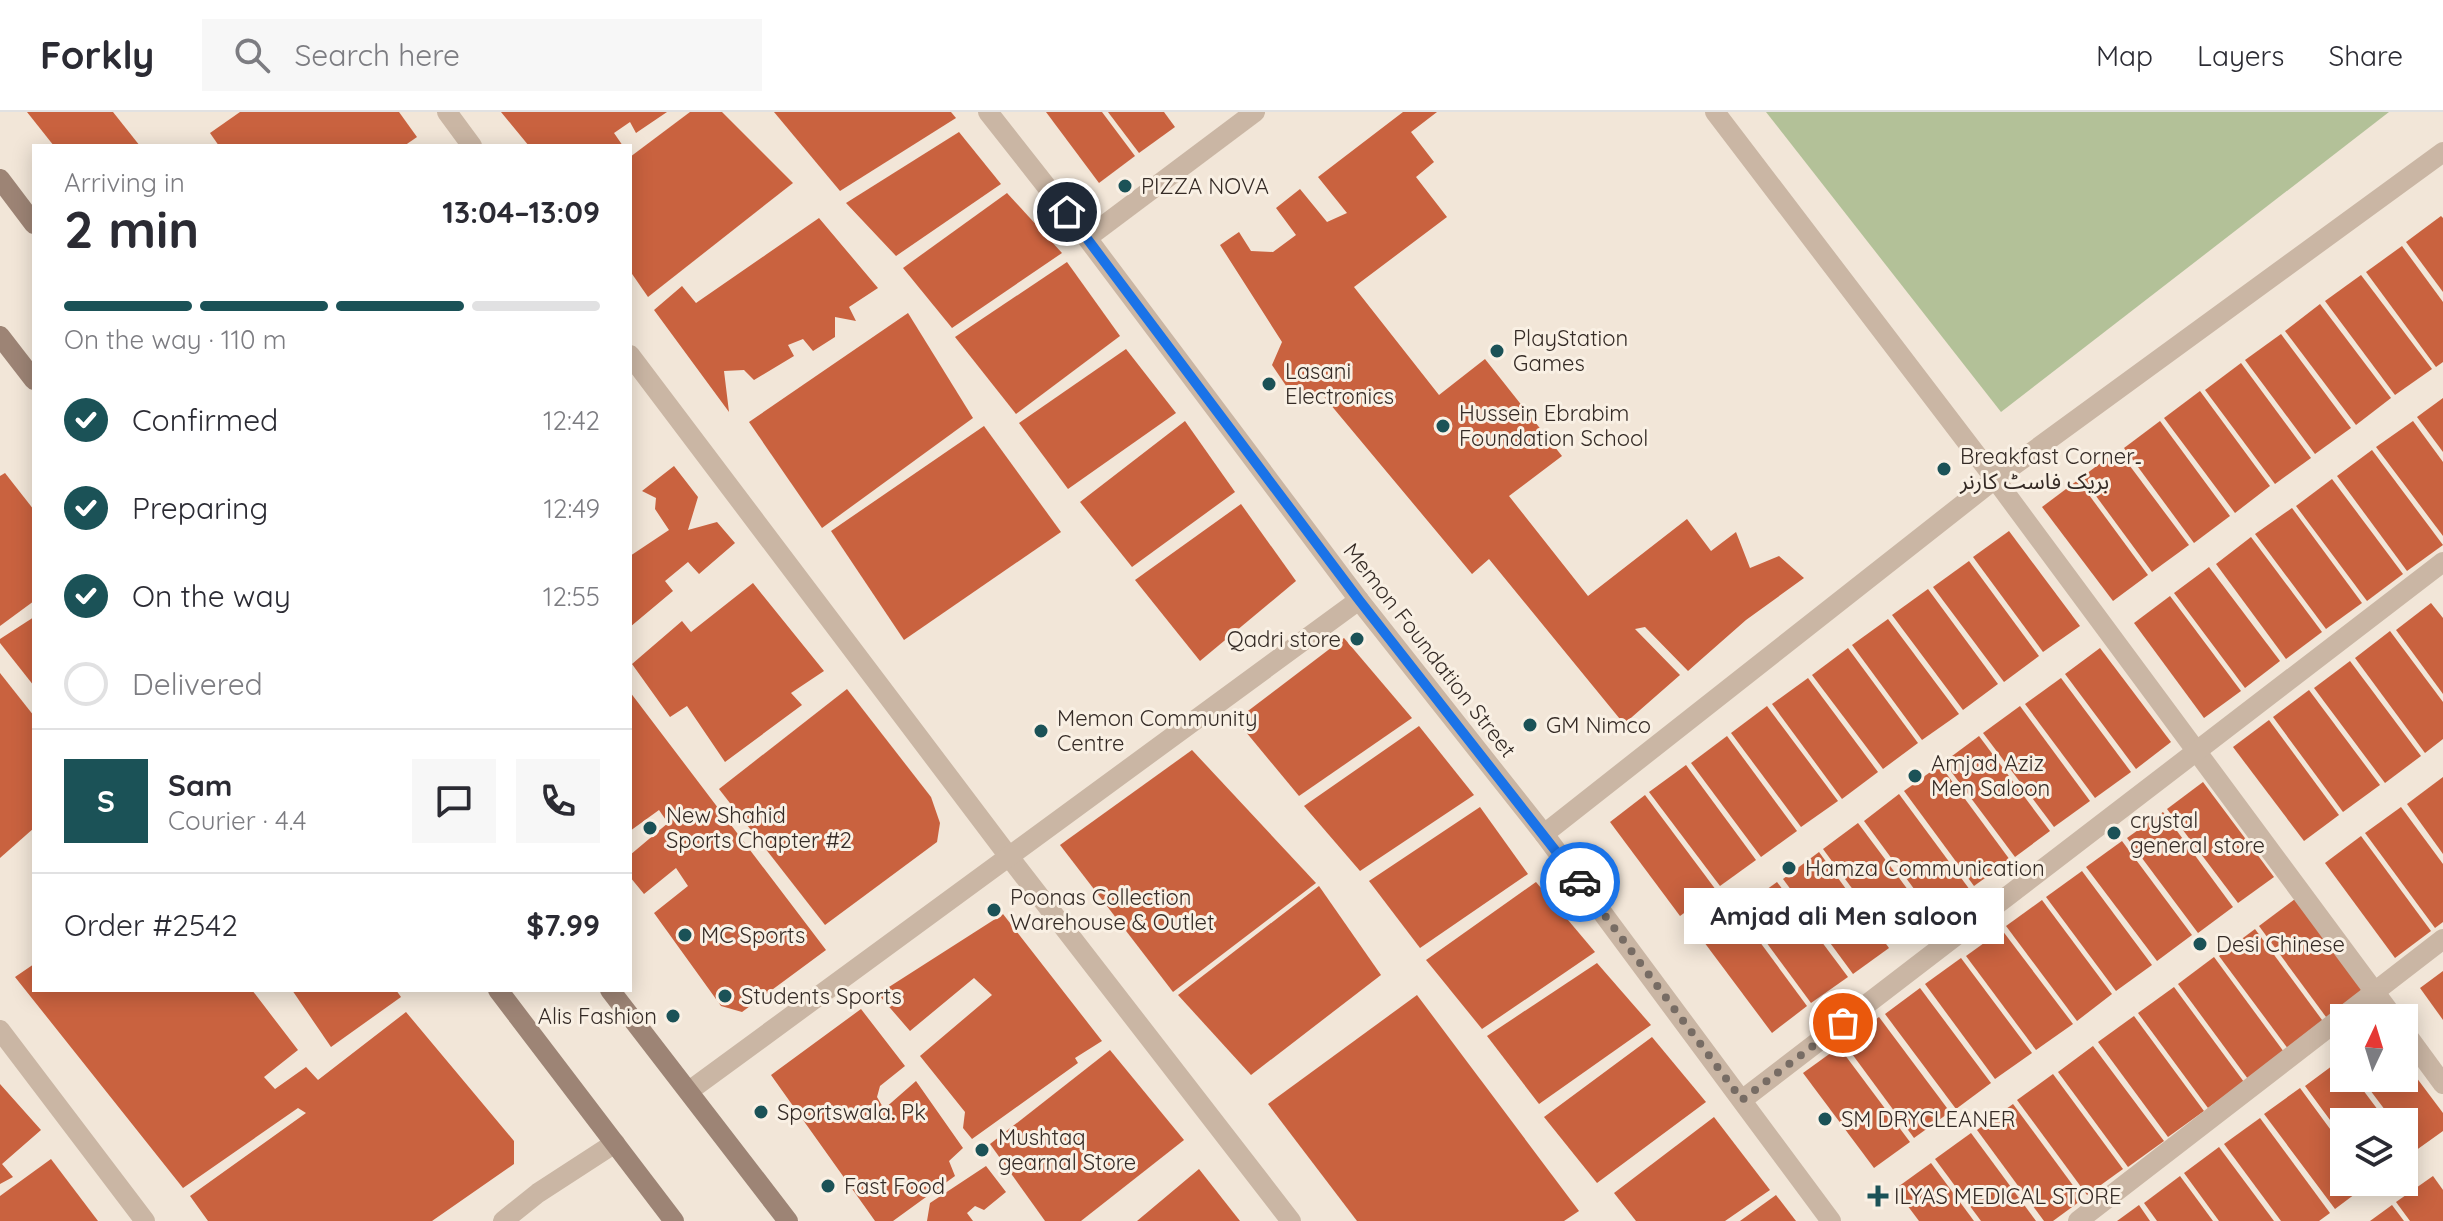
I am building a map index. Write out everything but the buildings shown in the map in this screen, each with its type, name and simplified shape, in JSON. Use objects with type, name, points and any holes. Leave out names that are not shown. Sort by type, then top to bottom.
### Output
[{"type":"main road","points":[[0,179],[32,221]]},
{"type":"main road","points":[[0,336],[32,377]]},
{"type":"main road","points":[[500,992],[674,1221]]},
{"type":"main road","points":[[612,992],[788,1221]]},
{"type":"street","points":[[447,112],[471,144]]},
{"type":"street","name":"Memon Foundation Street","points":[[988,112],[1087,238],[1359,600],[1544,834],[1831,1221]]},
{"type":"street","points":[[1087,238],[1255,112]]},
{"type":"street","points":[[1715,112],[1995,479],[2384,1004]]},
{"type":"street","points":[[1544,834],[1995,479],[2443,152]]},
{"type":"street","points":[[632,358],[1010,858],[1291,1221]]},
{"type":"street","points":[[1742,1100],[2443,562]]},
{"type":"street","points":[[689,1091],[1359,600]]},
{"type":"street","points":[[2078,1221],[2443,939]]},
{"type":"street","points":[[0,1030],[145,1221]]},
{"type":"street","points":[[2418,1050],[2443,1084]]},
{"type":"street","points":[[503,1221],[538,1193],[615,1143]]},
{"type":"green space","points":[[1766,112],[2389,112],[2001,412]]},
{"type":"way so far","points":[[1580,882],[1742,1100],[1843,1023]]},
{"type":"place","name":"PIZZA NOVA","points":[[1125,186]]},
{"type":"place","name":"PlayStation Games","points":[[1497,351]]},
{"type":"place","name":"Lasani Electronics","points":[[1269,384]]},
{"type":"place","name":"Hussein Ebrabim Foundation School","points":[[1443,426]]},
{"type":"place","name":"Breakfast Corner۔ بریک فاسٹ کارنر","points":[[1944,469]]},
{"type":"place","name":"Qadri store","points":[[1357,639]]},
{"type":"place","name":"GM Nimco","points":[[1530,725]]},
{"type":"place","name":"Memon Community Centre","points":[[1041,731]]},
{"type":"place","name":"Amjad Aziz Men Saloon","points":[[1915,776]]},
{"type":"place","name":"New Shahid Sports Chapter #2","points":[[650,828]]},
{"type":"place","name":"crystal general store","points":[[2114,833]]},
{"type":"place","name":"Hamza Communication","points":[[1789,868]]},
{"type":"place","name":"Poonas Collection Warehouse & Outlet","points":[[994,910]]},
{"type":"place","name":"MC Sports","points":[[685,935]]},
{"type":"place","name":"Desi Chinese","points":[[2200,944]]},
{"type":"place","name":"Students Sports","points":[[725,996]]},
{"type":"place","name":"Alis Fashion","points":[[673,1016]]},
{"type":"place","name":"Amjad ali Men saloon","points":[[1843,1023]]},
{"type":"place","name":"Sportswala. Pk","points":[[761,1112]]},
{"type":"place","name":"SM DRYCLEANER","points":[[1825,1119]]},
{"type":"place","name":"Mushtaq gearnal Store","points":[[982,1150]]},
{"type":"place","name":"Fast Food","points":[[828,1186]]},
{"type":"place","name":"ILYAS MEDICAL STORE","points":[[1878,1196]]},
{"type":"route","points":[[1067,212],[1359,600],[1580,882]]}]
